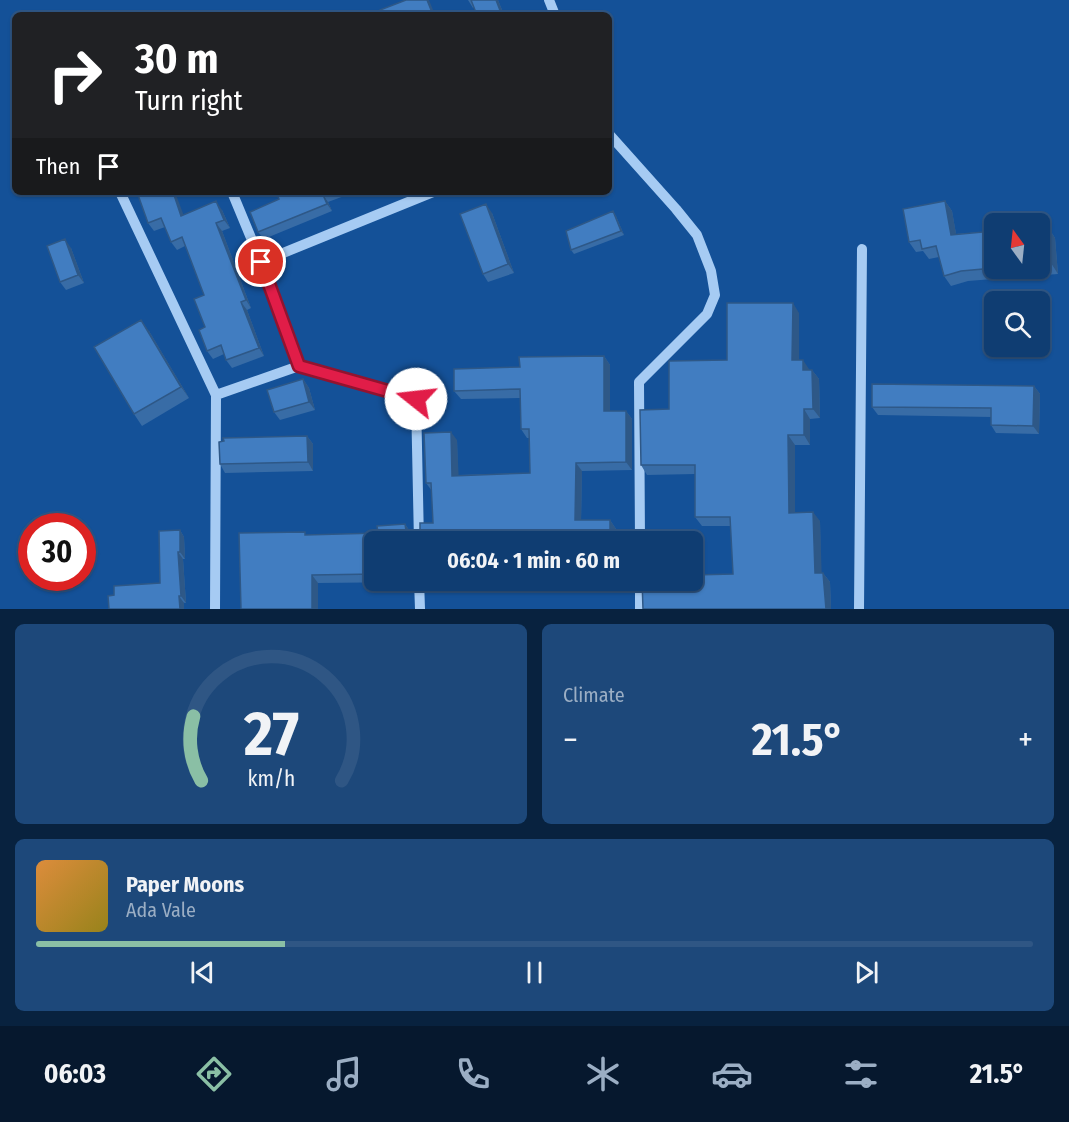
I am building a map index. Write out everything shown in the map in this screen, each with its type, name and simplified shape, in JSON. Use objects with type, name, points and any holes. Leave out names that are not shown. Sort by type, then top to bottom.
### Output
[{"type":"street","points":[[612,137],[697,235],[711,271],[715,295],[707,314],[639,382],[640,531]]},
{"type":"street","points":[[121,195],[216,395],[215,609]]},
{"type":"street","points":[[233,195],[261,262],[299,366]]},
{"type":"street","points":[[261,262],[426,195]]},
{"type":"street","points":[[859,609],[862,249]]},
{"type":"street","points":[[216,395],[299,366],[416,399],[418,531]]},
{"type":"street","points":[[419,591],[420,609]]},
{"type":"street","points":[[640,591],[640,609]]},
{"type":"building","points":[[406,0],[427,0],[432,12],[380,12],[380,10]]},
{"type":"building","points":[[471,0],[496,0],[501,12],[476,12]]},
{"type":"building","points":[[138,195],[174,195],[181,216],[216,201],[224,220],[216,223],[246,300],[241,302],[259,348],[226,360],[221,345],[207,351],[199,330],[205,327],[194,299],[204,295],[182,237],[171,242],[161,218],[148,223]]},
{"type":"building","points":[[277,195],[323,195],[327,204],[258,232],[250,212],[279,199]]},
{"type":"building","points":[[945,201],[951,235],[984,232],[984,269],[961,271],[944,276],[936,246],[922,249],[920,240],[909,242],[903,209]]},
{"type":"building","points":[[486,204],[508,264],[483,274],[460,214]]},
{"type":"building","points":[[613,211],[621,231],[571,250],[566,231]]},
{"type":"building","points":[[65,239],[78,275],[60,282],[47,246]]},
{"type":"building","points":[[727,303],[793,303],[792,360],[803,360],[803,370],[812,370],[813,409],[804,409],[804,435],[788,435],[789,513],[813,512],[815,573],[823,573],[826,609],[643,609],[642,591],[703,591],[703,575],[733,574],[730,517],[695,517],[695,465],[641,465],[640,410],[669,409],[669,361],[727,360]]},
{"type":"building","points":[[141,320],[181,387],[134,414],[94,347]]},
{"type":"building","points":[[604,356],[604,411],[626,411],[626,462],[576,463],[575,520],[610,520],[610,531],[420,531],[420,523],[433,523],[431,483],[426,483],[424,433],[451,432],[452,476],[530,473],[529,429],[521,429],[520,389],[454,391],[454,369],[520,367],[519,357]]},
{"type":"building","points":[[303,379],[309,402],[274,412],[267,390]]},
{"type":"building","points":[[872,384],[1034,386],[1033,426],[991,425],[991,408],[872,407]]},
{"type":"building","points":[[307,436],[308,462],[220,464],[219,442],[224,441],[223,438]]},
{"type":"building","points":[[405,524],[406,531],[378,531],[377,526]]},
{"type":"building","points":[[180,530],[180,552],[178,552],[180,609],[109,609],[108,596],[114,595],[114,586],[160,583],[159,531]]},
{"type":"building","points":[[305,532],[305,535],[364,533],[364,574],[312,575],[312,609],[241,609],[239,533]]},
{"type":"route","points":[[261,262],[299,366],[416,399]]}]
